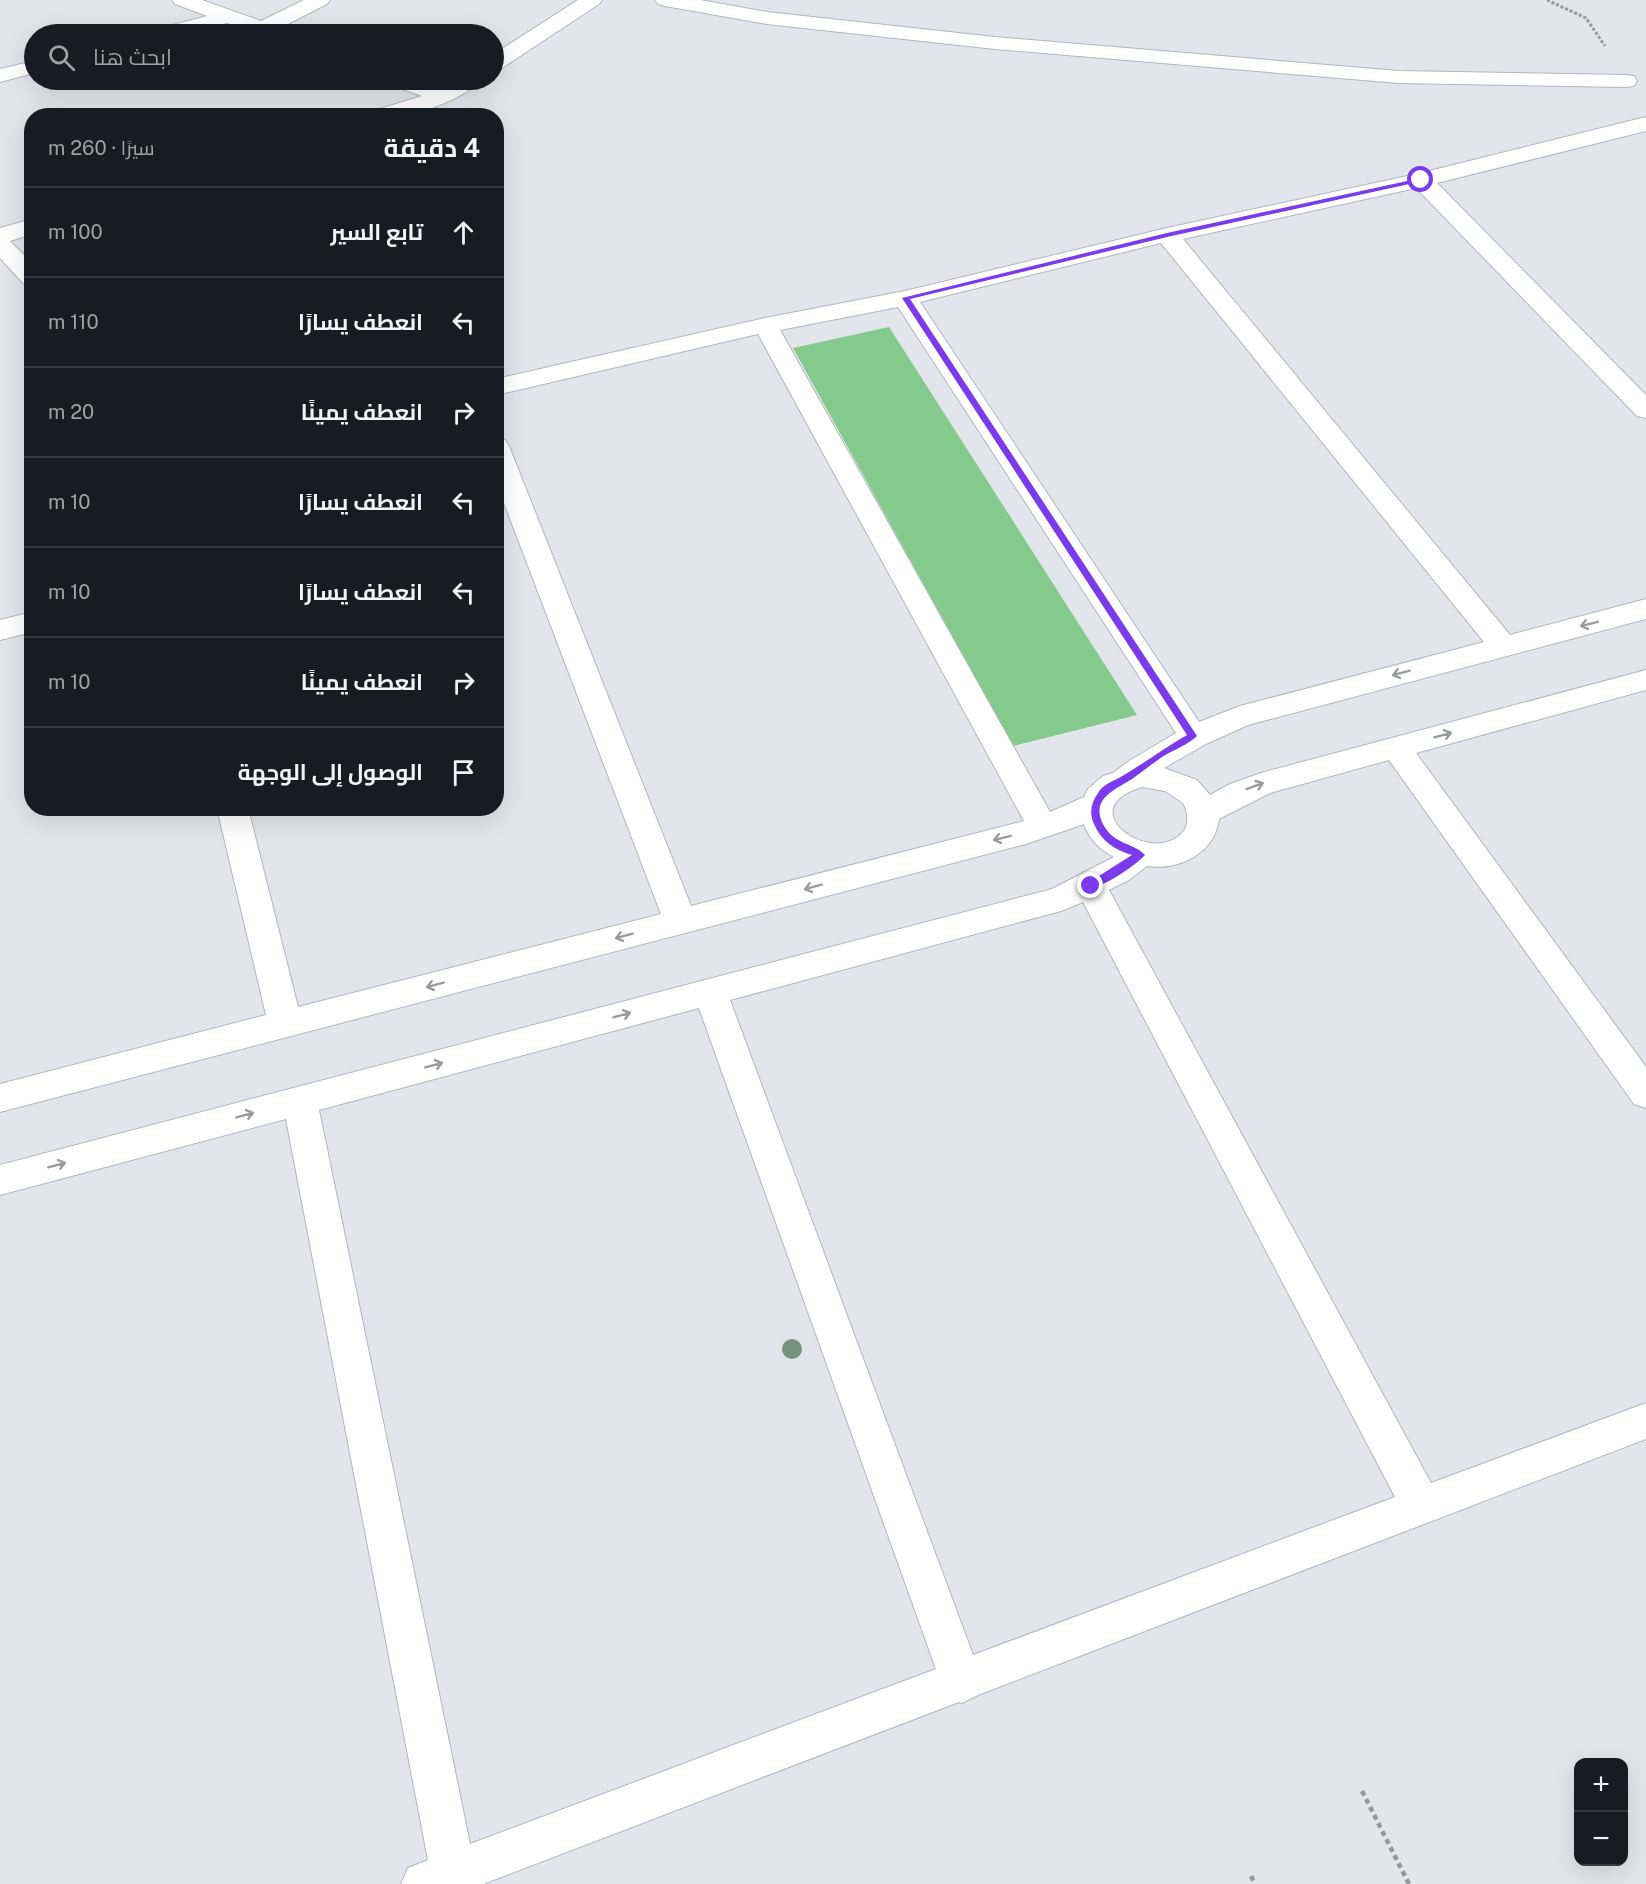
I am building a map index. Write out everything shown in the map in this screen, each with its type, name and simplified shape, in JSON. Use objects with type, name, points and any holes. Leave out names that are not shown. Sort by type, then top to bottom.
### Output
[{"type":"street","points":[[182,0],[247,24]]},
{"type":"street","points":[[282,24],[320,0]]},
{"type":"street","points":[[504,57],[592,0]]},
{"type":"street","points":[[665,0],[767,18],[1007,44],[1399,77],[1626,81]]},
{"type":"street","points":[[200,24],[227,17]]},
{"type":"street","points":[[0,76],[24,70]]},
{"type":"street","points":[[426,90],[443,96]]},
{"type":"street","points":[[406,108],[443,96],[453,90]]},
{"type":"street","points":[[504,385],[765,325],[905,298],[1167,235],[1421,180],[1646,124]]},
{"type":"street","points":[[1421,180],[1646,411]]},
{"type":"street","points":[[0,236],[24,228]]},
{"type":"street","points":[[1167,235],[1503,646]]},
{"type":"street","points":[[0,244],[24,270]]},
{"type":"street","points":[[905,298],[1193,736]]},
{"type":"street","points":[[765,325],[1043,827]]},
{"type":"street","points":[[504,467],[680,921]]},
{"type":"street","points":[[1126,778],[1142,776],[1175,782],[1188,790],[1198,801],[1203,813],[1204,826],[1189,847],[1174,854],[1140,855],[1124,849],[1105,835],[1096,817],[1096,805],[1102,794],[1112,784],[1126,778],[1193,736],[1265,709],[1646,609]]},
{"type":"street","points":[[0,630],[24,624]]},
{"type":"street","points":[[1203,813],[1240,792],[1261,784],[1646,680]]},
{"type":"street","points":[[1396,748],[1646,1094]]},
{"type":"street","points":[[0,1098],[1043,827],[1096,805]]},
{"type":"street","points":[[234,816],[285,1024]]},
{"type":"street","points":[[0,1180],[1061,899],[1118,871],[1140,855]]},
{"type":"street","points":[[1091,886],[1422,1507]]},
{"type":"street","points":[[710,992],[962,1682]]},
{"type":"street","points":[[300,1101],[439,1879],[1646,1421]]},
{"type":"path","points":[[1547,0],[1586,18],[1610,53],[1623,65],[1626,81]]},
{"type":"path","points":[[1362,1791],[1408,1884]]},
{"type":"path","points":[[1251,1876],[1255,1884]]},
{"type":"green space","points":[[889,327],[1137,715],[1013,746],[793,348]]},
{"type":"route","points":[[1091,886],[1140,855],[1110,840],[1101,829],[1096,817],[1096,805],[1102,794],[1112,784],[1126,778],[1193,736],[905,298],[1167,235],[1421,180]]}]
